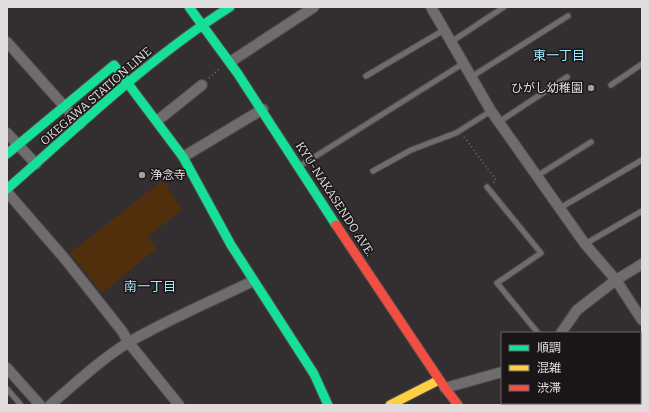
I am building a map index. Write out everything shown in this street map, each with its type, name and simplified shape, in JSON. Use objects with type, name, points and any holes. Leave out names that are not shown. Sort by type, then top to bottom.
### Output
[{"type":"main road","name":"KYU-NAKASENDO AVE.","points":[[189,7],[203,24],[263,109],[299,167],[439,380],[458,405]]},
{"type":"main road","name":"OKEGAWA STATION LINE","points":[[7,190],[128,82],[203,24],[230,7]]},
{"type":"main road","points":[[7,154],[17,144],[114,65],[183,157],[231,245],[314,374],[328,405]]},
{"type":"main road","points":[[390,405],[439,380]]},
{"type":"street","points":[[229,61],[314,7]]},
{"type":"street","points":[[431,7],[491,111],[585,244],[616,280],[642,320]]},
{"type":"street","points":[[9,47],[80,124]]},
{"type":"street","points":[[157,121],[202,84]]},
{"type":"street","points":[[183,157],[263,109]]},
{"type":"street","points":[[7,133],[36,164]]},
{"type":"street","points":[[7,190],[65,259],[122,331],[129,343],[179,405]]},
{"type":"street","points":[[562,332],[577,310],[616,280],[642,264]]},
{"type":"street","points":[[50,405],[97,364],[129,343],[154,329],[253,281]]},
{"type":"street","points":[[7,368],[40,405]]},
{"type":"street","points":[[445,388],[501,372]]},
{"type":"lane","points":[[451,42],[504,7]]},
{"type":"lane","points":[[471,77],[568,16]]},
{"type":"lane","points":[[366,76],[444,30]]},
{"type":"lane","points":[[299,167],[464,63]]},
{"type":"lane","points":[[611,85],[642,64]]},
{"type":"lane","points":[[499,122],[567,78]]},
{"type":"lane","points":[[373,171],[412,150],[459,131],[491,111]]},
{"type":"lane","points":[[537,176],[591,142]]},
{"type":"lane","points":[[560,208],[642,160]]},
{"type":"lane","points":[[488,187],[541,253],[497,283],[537,332]]},
{"type":"lane","points":[[585,244],[642,211]]},
{"type":"lane","points":[[7,389],[21,405]]},
{"type":"path","points":[[202,84],[229,61]]},
{"type":"path","points":[[459,131],[496,180],[488,187]]},
{"type":"shaded area","points":[[163,180],[182,210],[148,236],[156,249],[102,293],[70,253]]},
{"type":"traffic: fast","points":[[189,7],[238,74],[336,225]]},
{"type":"traffic: fast","points":[[7,189],[143,70],[171,48],[230,7]]},
{"type":"traffic: fast","points":[[7,154],[114,65],[183,157],[231,245],[314,374],[328,405]]},
{"type":"traffic: slow","points":[[390,405],[439,380]]},
{"type":"traffic: jam","points":[[336,225],[445,388],[458,405]]},
{"type":"place","name":"ひがし幼稚園","points":[[591,88]]},
{"type":"place","name":"浄念寺","points":[[142,175]]},
{"type":"district","name":"東一丁目","points":[[559,55]]},
{"type":"district","name":"南一丁目","points":[[150,286]]}]
